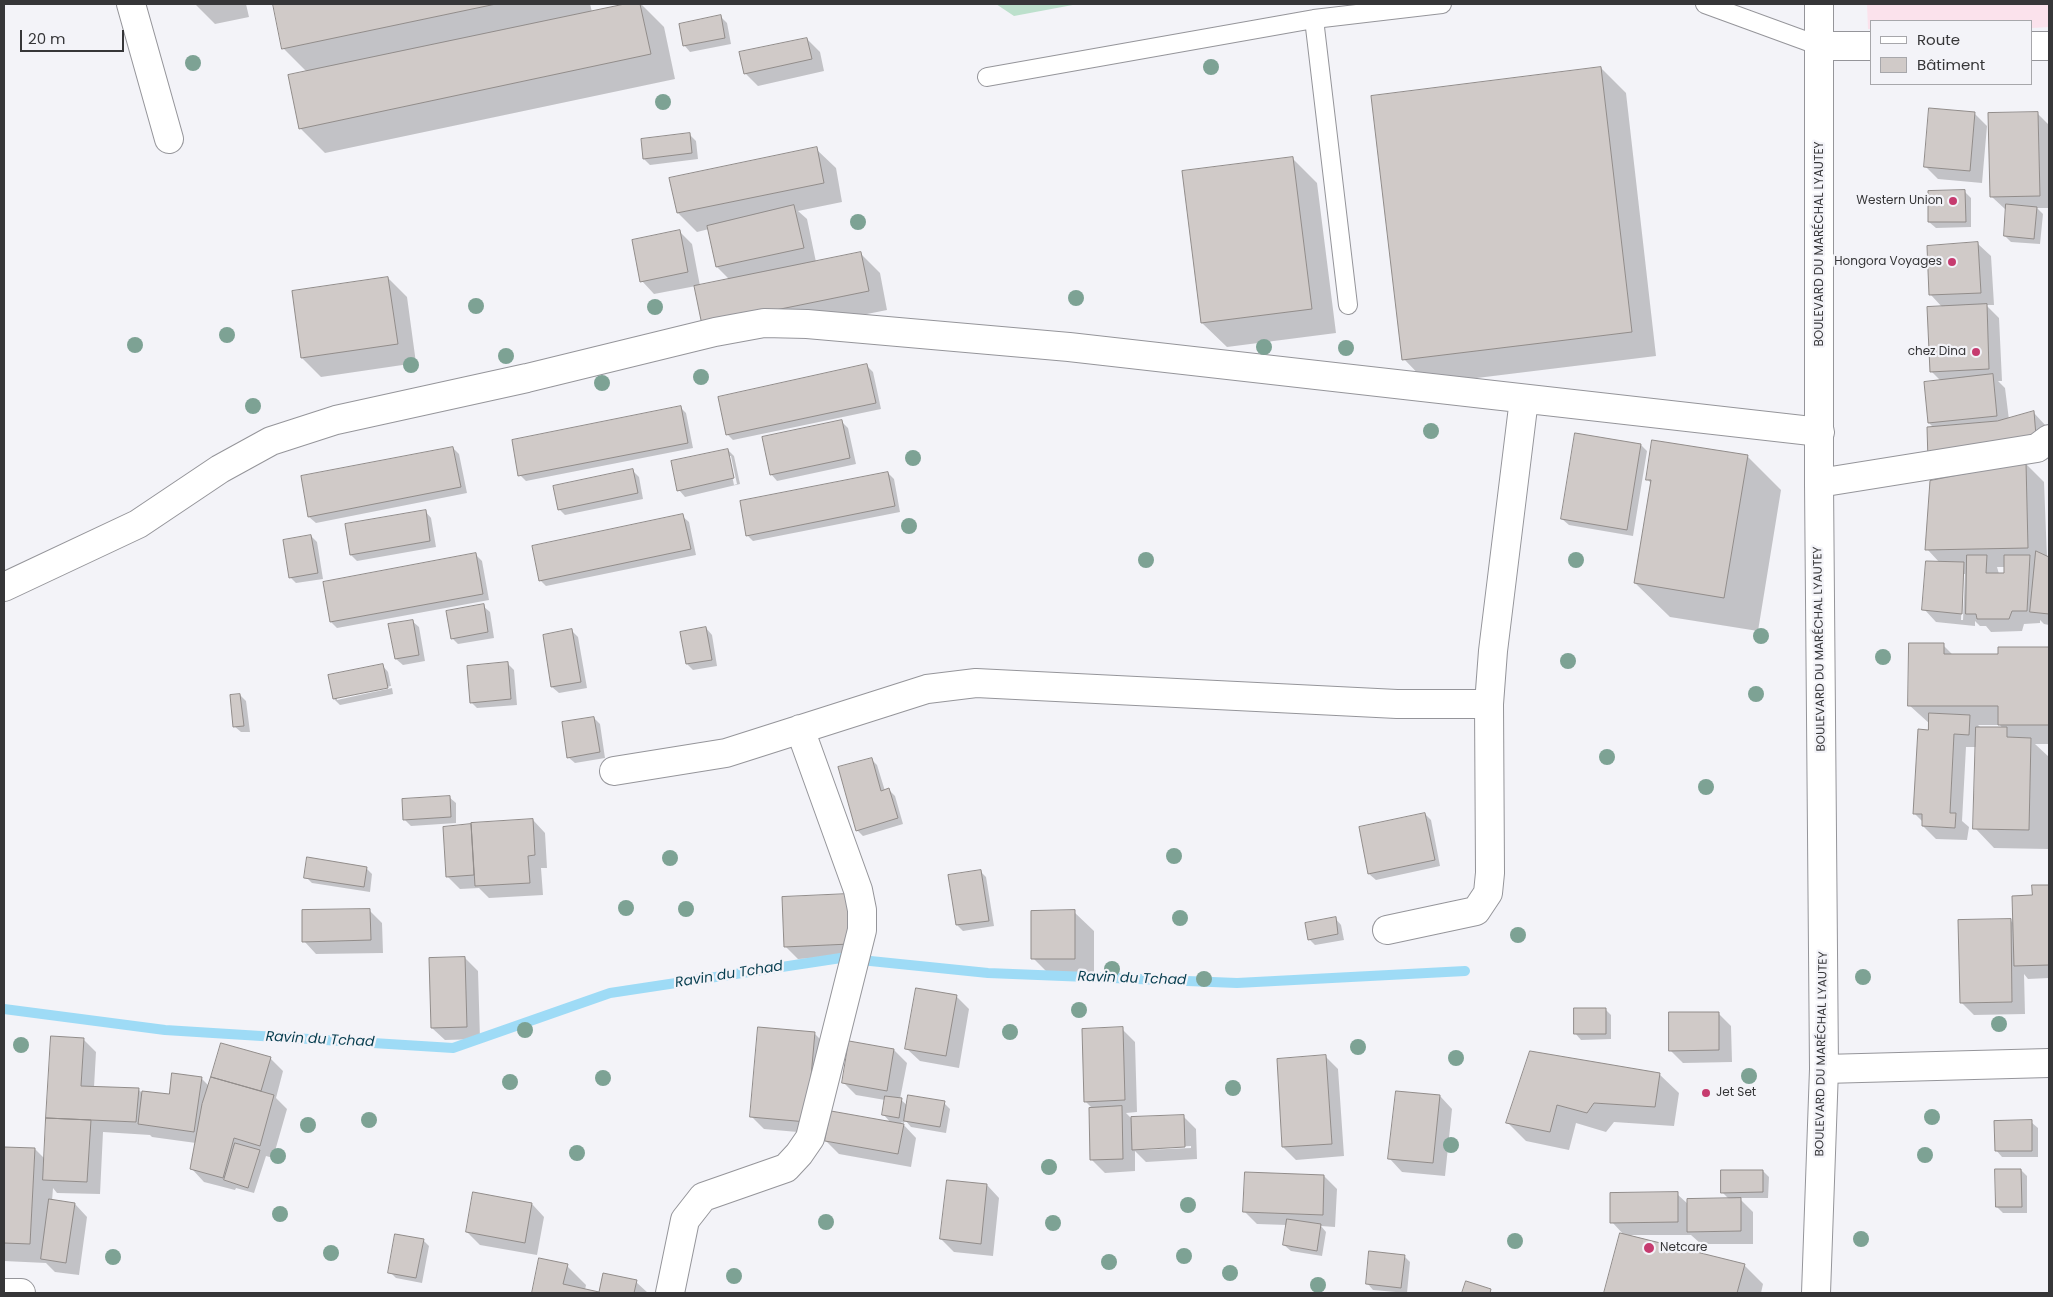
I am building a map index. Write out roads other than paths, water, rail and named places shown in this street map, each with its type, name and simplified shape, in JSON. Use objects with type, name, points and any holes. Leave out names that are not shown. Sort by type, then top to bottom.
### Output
[{"type":"street","points":[[132,4],[169,139]]},
{"type":"street","name":"BOULEVARD DU MARÉCHAL LYAUTEY","points":[[1816,1293],[1824,1069],[1819,482],[1819,4]]},
{"type":"street","points":[[1820,46],[1870,46]]},
{"type":"street","points":[[2033,46],[2049,46]]},
{"type":"street","points":[[4,587],[138,524],[220,469],[271,441],[336,420],[526,378],[715,332],[764,323],[817,325],[1068,347],[1820,432]]},
{"type":"street","points":[[1387,930],[1476,911],[1488,894],[1490,873],[1489,704],[1493,651],[1524,399]]},
{"type":"street","points":[[1819,482],[2037,448],[2049,439]]},
{"type":"street","points":[[614,771],[726,753],[927,689],[976,683],[1396,704],[1489,704]]},
{"type":"street","points":[[670,1293],[685,1220],[703,1197],[786,1168],[810,1138],[862,930],[862,910],[858,890],[800,729]]},
{"type":"street","points":[[1824,1069],[2049,1062]]},
{"type":"street","points":[[4,1293],[21,1293]]},
{"type":"lane","points":[[988,77],[1314,19],[1442,4]]},
{"type":"lane","points":[[1705,4],[1820,46]]},
{"type":"lane","points":[[1314,19],[1348,305]]},
{"type":"waterway","name":"Ravin du Tchad","points":[[4,1009],[165,1030],[453,1048],[610,993],[841,958],[988,973],[1237,983],[1465,971]]},
{"type":"place","name":"Western Union","points":[[1953,201]]},
{"type":"place","name":"Hongora Voyages","points":[[1952,262]]},
{"type":"place","name":"chez Dina","points":[[1976,352]]},
{"type":"place","name":"Jet Set","points":[[1706,1093]]},
{"type":"place","name":"Netcare","points":[[1649,1248]]}]
